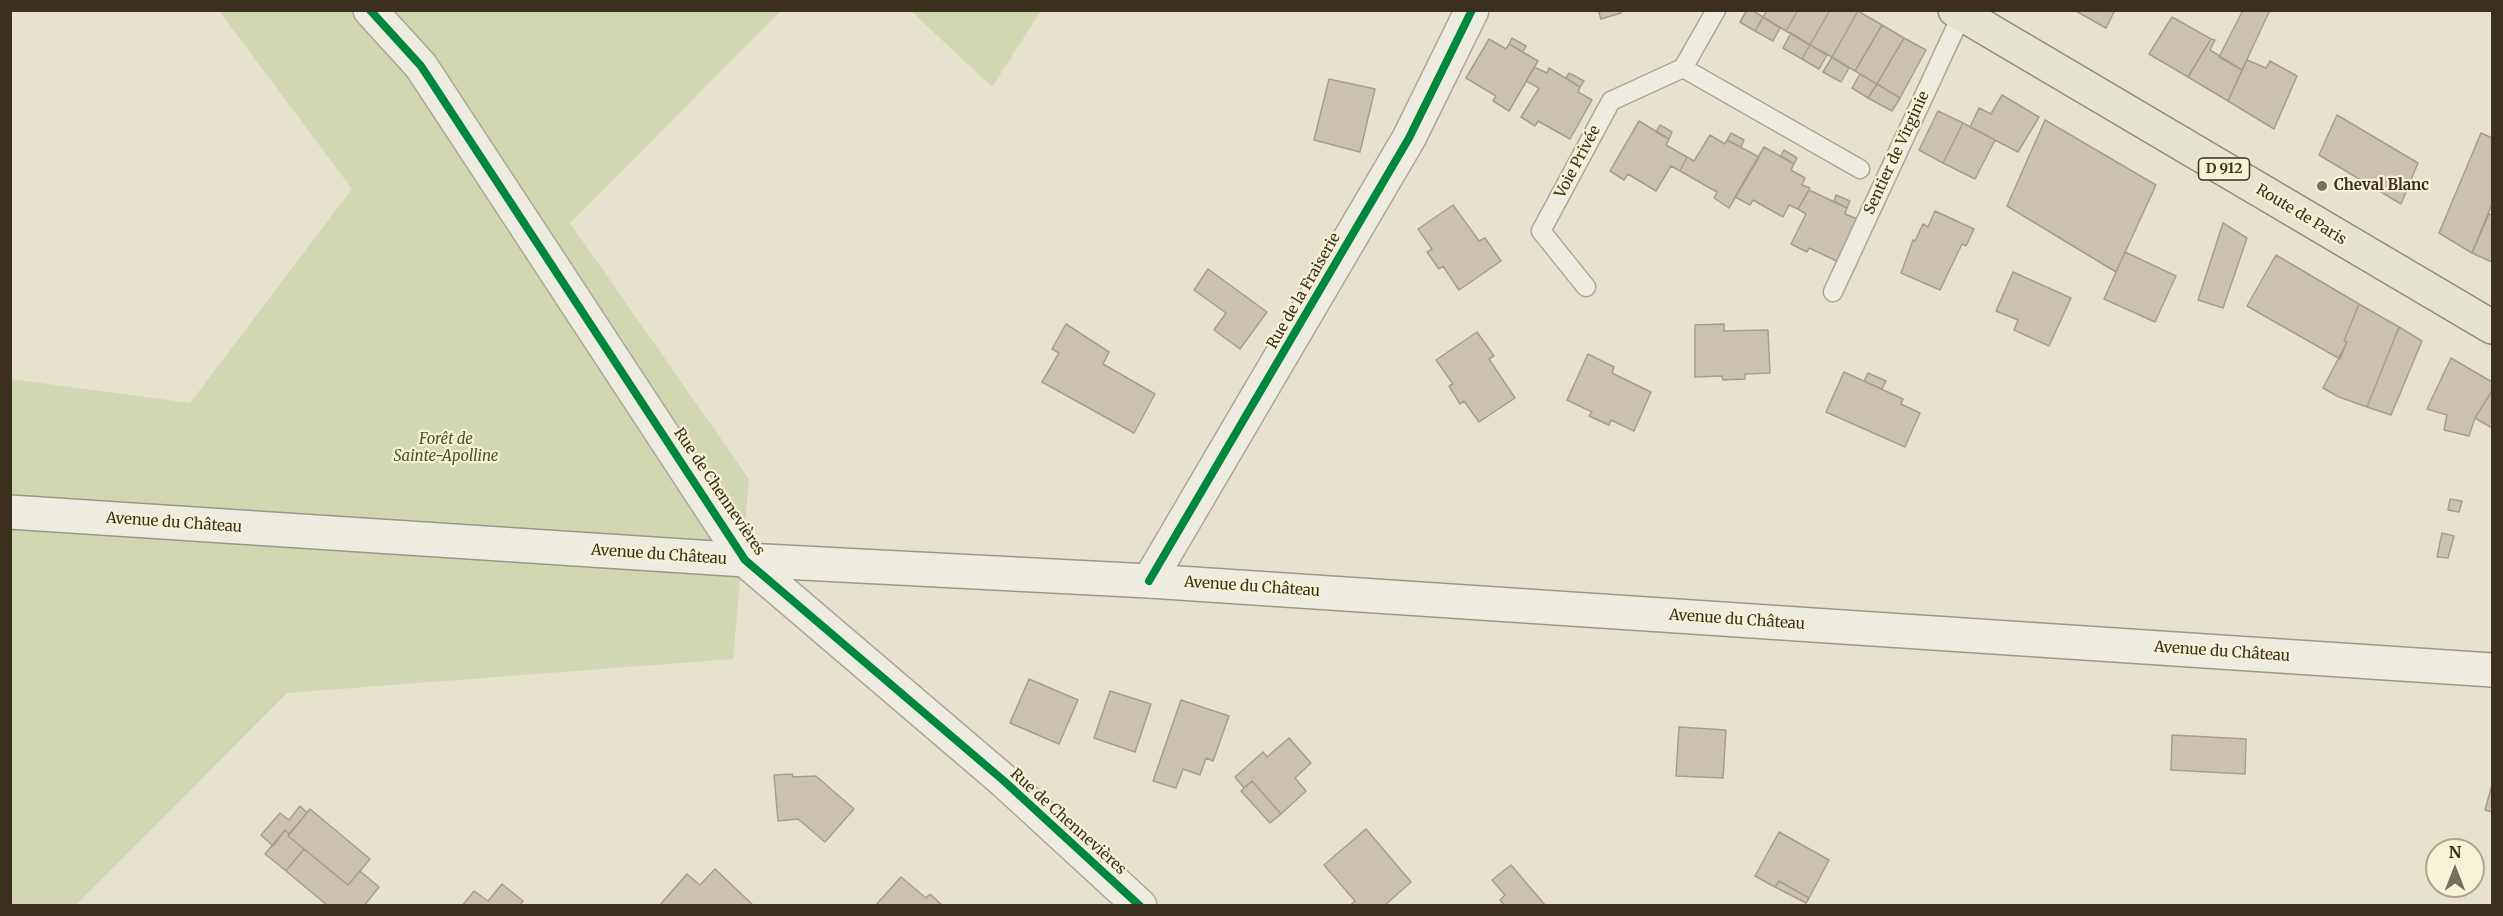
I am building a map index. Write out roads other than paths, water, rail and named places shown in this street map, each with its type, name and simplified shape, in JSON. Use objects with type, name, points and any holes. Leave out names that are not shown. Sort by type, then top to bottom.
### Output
[{"type":"main road","name":"Rue de Chennevières","points":[[370,10],[421,66],[745,560],[1004,781],[1140,906]]},
{"type":"main road","name":"Rue de la Fraiserie","points":[[1149,580],[1409,138],[1472,10]]},
{"type":"main road","name":"Route de Paris","points":[[1959,12],[2493,327]]},
{"type":"main road","name":"Avenue du Château","points":[[10,512],[745,560],[1149,580],[2493,670]]},
{"type":"lane","points":[[1716,10],[1683,68],[1860,170]]},
{"type":"lane","name":"Sentier de Virginie","points":[[1833,292],[1959,12]]},
{"type":"lane","name":"Voie Privée","points":[[1586,287],[1541,231],[1611,101],[1683,68]]},
{"type":"place","name":"Cheval Blanc","points":[[2322,186]]},
{"type":"park label","name":"Forêt de Sainte-Apolline","points":[[446,448]]}]
